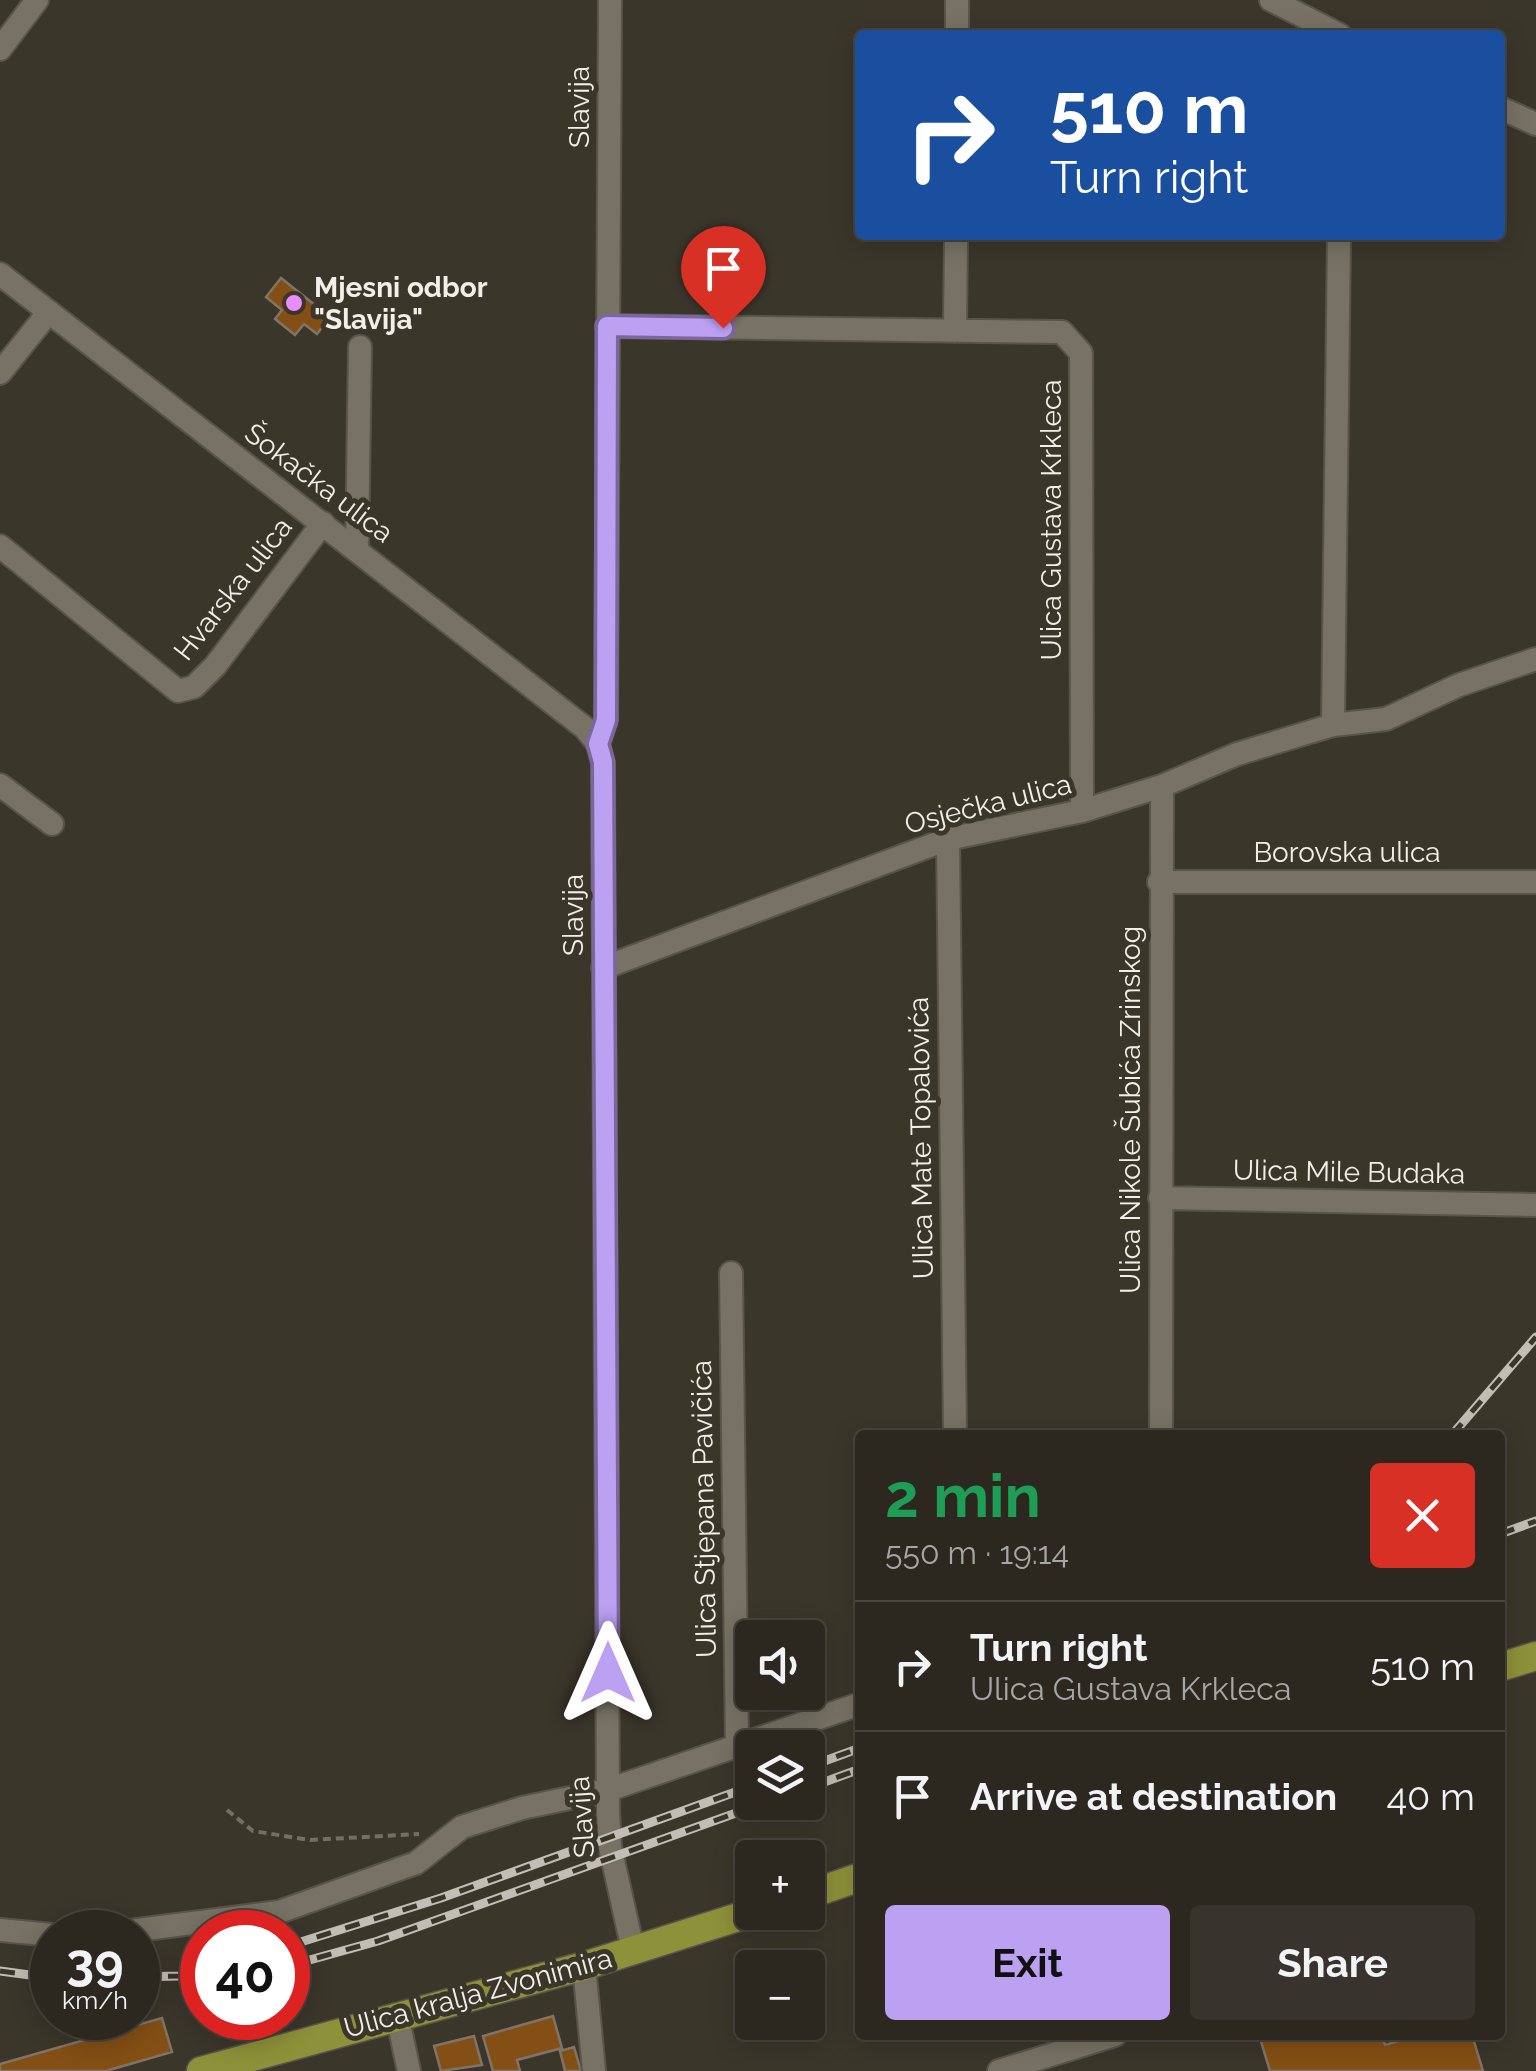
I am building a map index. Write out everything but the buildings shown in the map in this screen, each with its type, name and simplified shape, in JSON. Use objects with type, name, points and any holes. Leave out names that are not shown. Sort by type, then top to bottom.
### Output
[{"type":"main road","points":[[1505,1666],[1536,1656]]},
{"type":"main road","points":[[825,1889],[855,1880]]},
{"type":"main road","name":"Ulica kralja Zvonimira","points":[[201,2071],[258,2063],[397,2015],[584,1966],[735,1918]]},
{"type":"street","points":[[0,49],[37,0]]},
{"type":"street","name":"Slavija","points":[[610,0],[606,720],[598,744],[603,762],[608,1790],[610,1847],[632,1950]]},
{"type":"street","points":[[957,0],[957,30]]},
{"type":"street","points":[[1270,0],[1330,30]]},
{"type":"street","points":[[1505,110],[1536,124]]},
{"type":"street","points":[[955,331],[956,240]]},
{"type":"street","points":[[1334,725],[1338,240]]},
{"type":"street","name":"Šokačka ulica","points":[[0,274],[585,728],[598,744]]},
{"type":"street","points":[[0,373],[48,313]]},
{"type":"street","name":"Ulica Gustava Krkleca","points":[[607,326],[1062,332],[1081,353],[1082,811]]},
{"type":"street","points":[[357,549],[360,347]]},
{"type":"street","name":"Hvarska ulica","points":[[0,546],[178,691],[194,687],[215,666],[323,523]]},
{"type":"street","name":"Osječka ulica","points":[[603,968],[948,839],[1082,811],[1162,786],[1236,754],[1334,725],[1386,718],[1458,684],[1536,659]]},
{"type":"street","points":[[0,784],[52,824]]},
{"type":"street","name":"Ulica Nikole Šubića Zrinskog","points":[[1161,1430],[1162,786]]},
{"type":"street","name":"Ulica Mate Topalovića","points":[[948,839],[956,1430]]},
{"type":"street","name":"Borovska ulica","points":[[1159,882],[1536,882]]},
{"type":"street","name":"Ulica Mile Budaka","points":[[1160,1198],[1536,1206]]},
{"type":"street","name":"Ulica Stjepana Pavičića","points":[[731,1273],[737,1730]]},
{"type":"street","points":[[780,1730],[855,1706]]},
{"type":"street","points":[[160,1927],[279,1912],[416,1863],[448,1835],[522,1808],[608,1790],[735,1745]]},
{"type":"street","points":[[0,1930],[30,1933]]},
{"type":"street","points":[[584,1966],[594,2071]]},
{"type":"street","points":[[397,2015],[408,2070]]},
{"type":"street","points":[[998,2071],[1099,2040]]},
{"type":"path","points":[[227,1810],[253,1831],[310,1840],[448,1835]]},
{"type":"railway","points":[[1456,1430],[1536,1337]]},
{"type":"railway","points":[[1505,1532],[1536,1521]]},
{"type":"railway","points":[[825,1761],[855,1750]]},
{"type":"railway","points":[[825,1782],[855,1771]]},
{"type":"railway","points":[[310,1939],[441,1898],[735,1792]]},
{"type":"railway","points":[[310,1960],[378,1941],[735,1813]]},
{"type":"railway","points":[[0,1971],[30,1975]]},
{"type":"railway","points":[[160,1976],[180,1976]]},
{"type":"place","name":"Mjesni odbor \"Slavija\"","points":[[294,303]]},
{"type":"route","points":[[608,1673],[603,762],[598,744],[606,720],[607,326],[723,328]]}]
